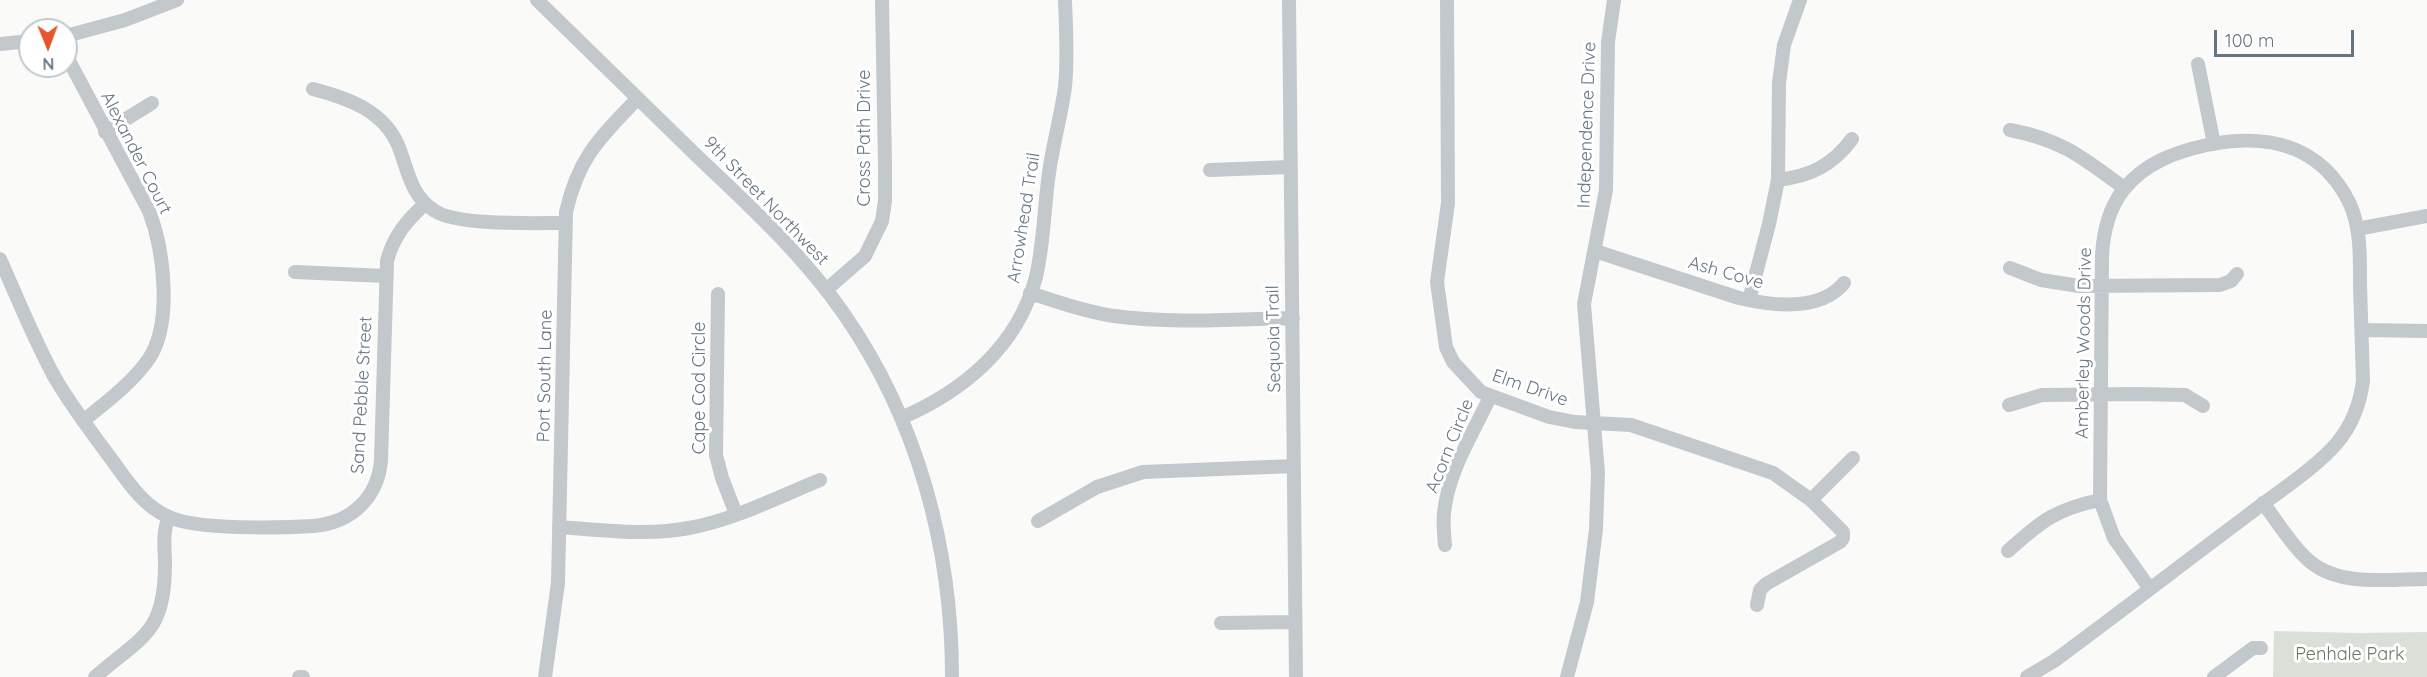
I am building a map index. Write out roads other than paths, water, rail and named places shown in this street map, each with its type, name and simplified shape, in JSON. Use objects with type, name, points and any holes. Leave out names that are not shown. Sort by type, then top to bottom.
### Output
[{"type":"street","points":[[78,33],[125,20],[177,0]]},
{"type":"street","name":"9th Street Northwest","points":[[537,0],[786,242],[826,290],[863,343],[901,418],[919,464],[939,539],[950,610],[952,677]]},
{"type":"street","name":"Cross Path Drive","points":[[826,290],[865,256],[879,230],[884,212],[882,0]]},
{"type":"street","name":"Arrowhead Trail","points":[[901,418],[946,395],[975,374],[1004,343],[1018,320],[1030,293],[1041,249],[1049,169],[1065,88],[1065,0]]},
{"type":"street","name":"Sequoia Trail","points":[[1289,0],[1296,677]]},
{"type":"street","name":"Elm Drive","points":[[1446,0],[1448,203],[1437,269],[1439,310],[1446,347],[1453,362],[1471,384],[1490,397],[1549,417],[1630,425],[1766,471],[1784,479],[1811,500],[1843,532],[1843,538],[1840,542],[1766,584],[1760,590],[1757,604]]},
{"type":"street","name":"Independence Drive","points":[[1567,677],[1580,631],[1593,567],[1598,496],[1595,423],[1584,304],[1606,190],[1608,42],[1614,0]]},
{"type":"street","points":[[1749,300],[1778,180],[1780,68],[1787,33],[1800,0]]},
{"type":"street","points":[[0,44],[18,42]]},
{"type":"street","points":[[2198,64],[2214,144]]},
{"type":"street","name":"Alexander Court","points":[[78,78],[142,197],[154,224],[160,254],[162,314],[158,339],[148,360],[131,379],[83,421]]},
{"type":"street","points":[[313,89],[346,99],[381,120],[394,137],[408,177],[425,204],[436,212],[453,218],[566,223]]},
{"type":"street","name":"Port South Lane","points":[[545,677],[553,629],[559,527],[566,212],[573,185],[589,152],[638,98]]},
{"type":"street","points":[[105,132],[152,103]]},
{"type":"street","points":[[2010,130],[2042,137],[2060,144],[2124,188]]},
{"type":"street","points":[[1778,180],[1802,176],[1827,166],[1842,153],[1851,139]]},
{"type":"street","name":"Amberley Woods Drive","points":[[2027,677],[2054,661],[2150,589],[2263,503],[2324,456],[2345,432],[2361,394],[2362,330],[2357,229],[2350,205],[2335,181],[2323,168],[2303,154],[2275,142],[2255,140],[2214,144],[2170,155],[2157,161],[2124,188],[2113,206],[2105,228],[2102,246],[2100,500],[2114,538],[2150,589]]},
{"type":"street","points":[[1210,170],[1290,167]]},
{"type":"street","name":"Sand Pebble Street","points":[[169,518],[200,524],[306,526],[333,522],[362,505],[373,490],[380,470],[386,276],[389,252],[404,225],[425,204]]},
{"type":"street","points":[[2357,229],[2427,216]]},
{"type":"street","name":"Ash Cove","points":[[1595,251],[1749,300],[1776,304],[1812,302],[1835,293],[1844,283]]},
{"type":"street","points":[[0,259],[49,367],[83,421],[134,489],[150,506],[169,518],[165,529],[165,593],[157,618],[140,642],[95,677]]},
{"type":"street","points":[[2010,268],[2053,283],[2102,286],[2220,285],[2231,281],[2237,274]]},
{"type":"street","points":[[295,272],[386,276]]},
{"type":"street","points":[[1030,293],[1090,311],[1137,318],[1181,320],[1293,318]]},
{"type":"street","name":"Cape Cod Circle","points":[[718,294],[716,455],[736,514]]},
{"type":"street","points":[[2362,330],[2427,331]]},
{"type":"street","points":[[2009,405],[2042,395],[2100,394],[2185,395],[2203,406]]},
{"type":"street","name":"Acorn Circle","points":[[1445,545],[1443,519],[1447,497],[1459,463],[1490,397]]},
{"type":"street","points":[[1811,500],[1852,458]]},
{"type":"street","points":[[1038,521],[1089,491],[1143,472],[1294,466]]},
{"type":"street","points":[[559,527],[640,532],[675,530],[702,525],[736,514],[820,480]]},
{"type":"street","points":[[2008,551],[2051,515],[2070,507],[2100,500]]},
{"type":"street","points":[[2263,503],[2300,552],[2324,571],[2346,578],[2427,579]]},
{"type":"street","points":[[1221,623],[1295,622]]},
{"type":"street","points":[[2214,677],[2253,648],[2261,648]]},
{"type":"park label","name":"Penhale Park","points":[[2350,655]]}]
